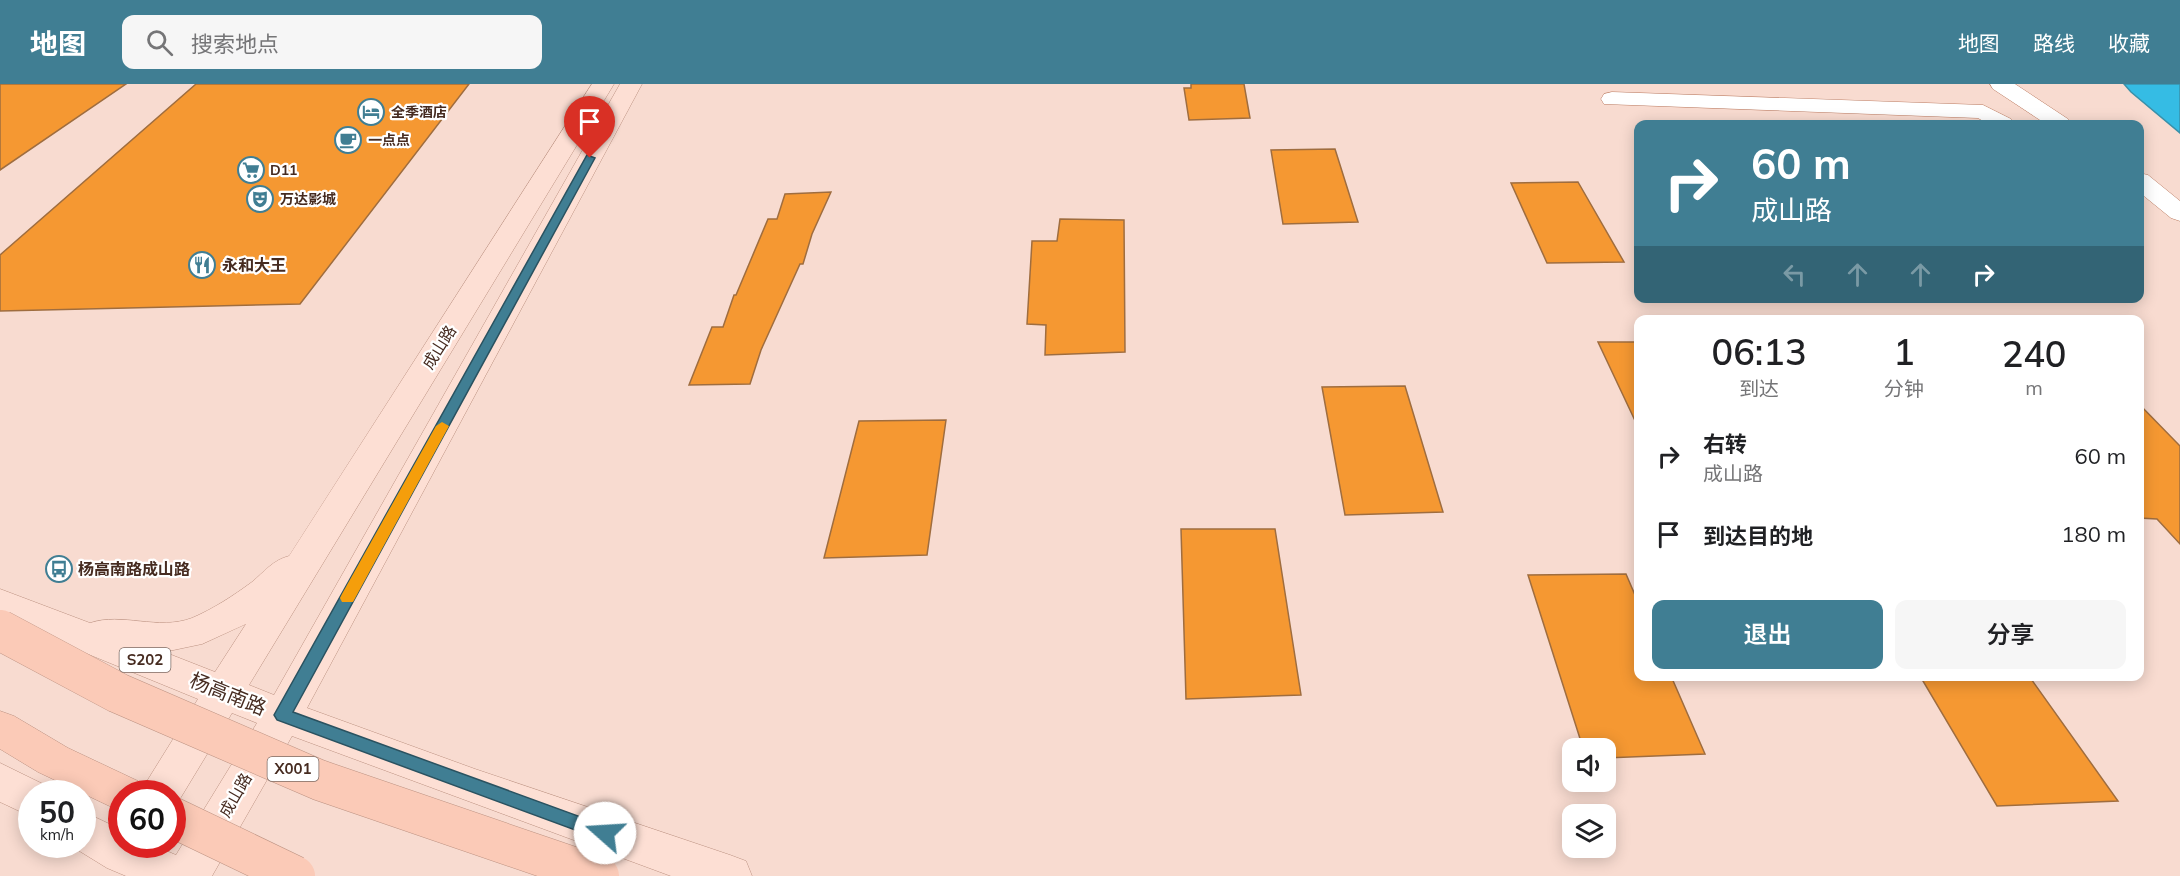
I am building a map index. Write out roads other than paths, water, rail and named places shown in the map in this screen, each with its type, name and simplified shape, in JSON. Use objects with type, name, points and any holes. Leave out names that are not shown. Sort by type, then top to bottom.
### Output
[{"type":"highway","name":"X001","points":[[0,630],[118,693],[319,780],[599,876]]},
{"type":"highway","points":[[0,728],[53,760],[108,787]]},
{"type":"highway","points":[[186,824],[295,876]]},
{"type":"main road","name":"成山路","points":[[169,780],[603,84]]},
{"type":"main road","name":"成山路","points":[[188,876],[283,715],[631,84]]},
{"type":"main road","points":[[68,628],[137,637],[174,637],[219,623],[278,581],[319,538]]},
{"type":"main road","name":"杨高南路","points":[[0,603],[68,628],[223,692],[542,812],[730,876]]},
{"type":"main road","points":[[0,781],[18,791]]},
{"type":"main road","points":[[121,858],[176,876]]},
{"type":"street","points":[[2001,84],[2054,120]]},
{"type":"street","points":[[1612,99],[1983,112],[1996,120]]},
{"type":"street","points":[[2144,186],[2180,213]]},
{"type":"water","points":[[2124,84],[2180,84],[2180,133],[2131,92]]},
{"type":"place","name":"全季酒店","points":[[371,112]]},
{"type":"place","name":"一点点","points":[[348,140]]},
{"type":"place","name":"D11","points":[[251,170]]},
{"type":"place","name":"万达影城","points":[[260,199]]},
{"type":"place","name":"永和大王","points":[[202,265]]},
{"type":"place","name":"杨高南路成山路","points":[[59,569]]}]
